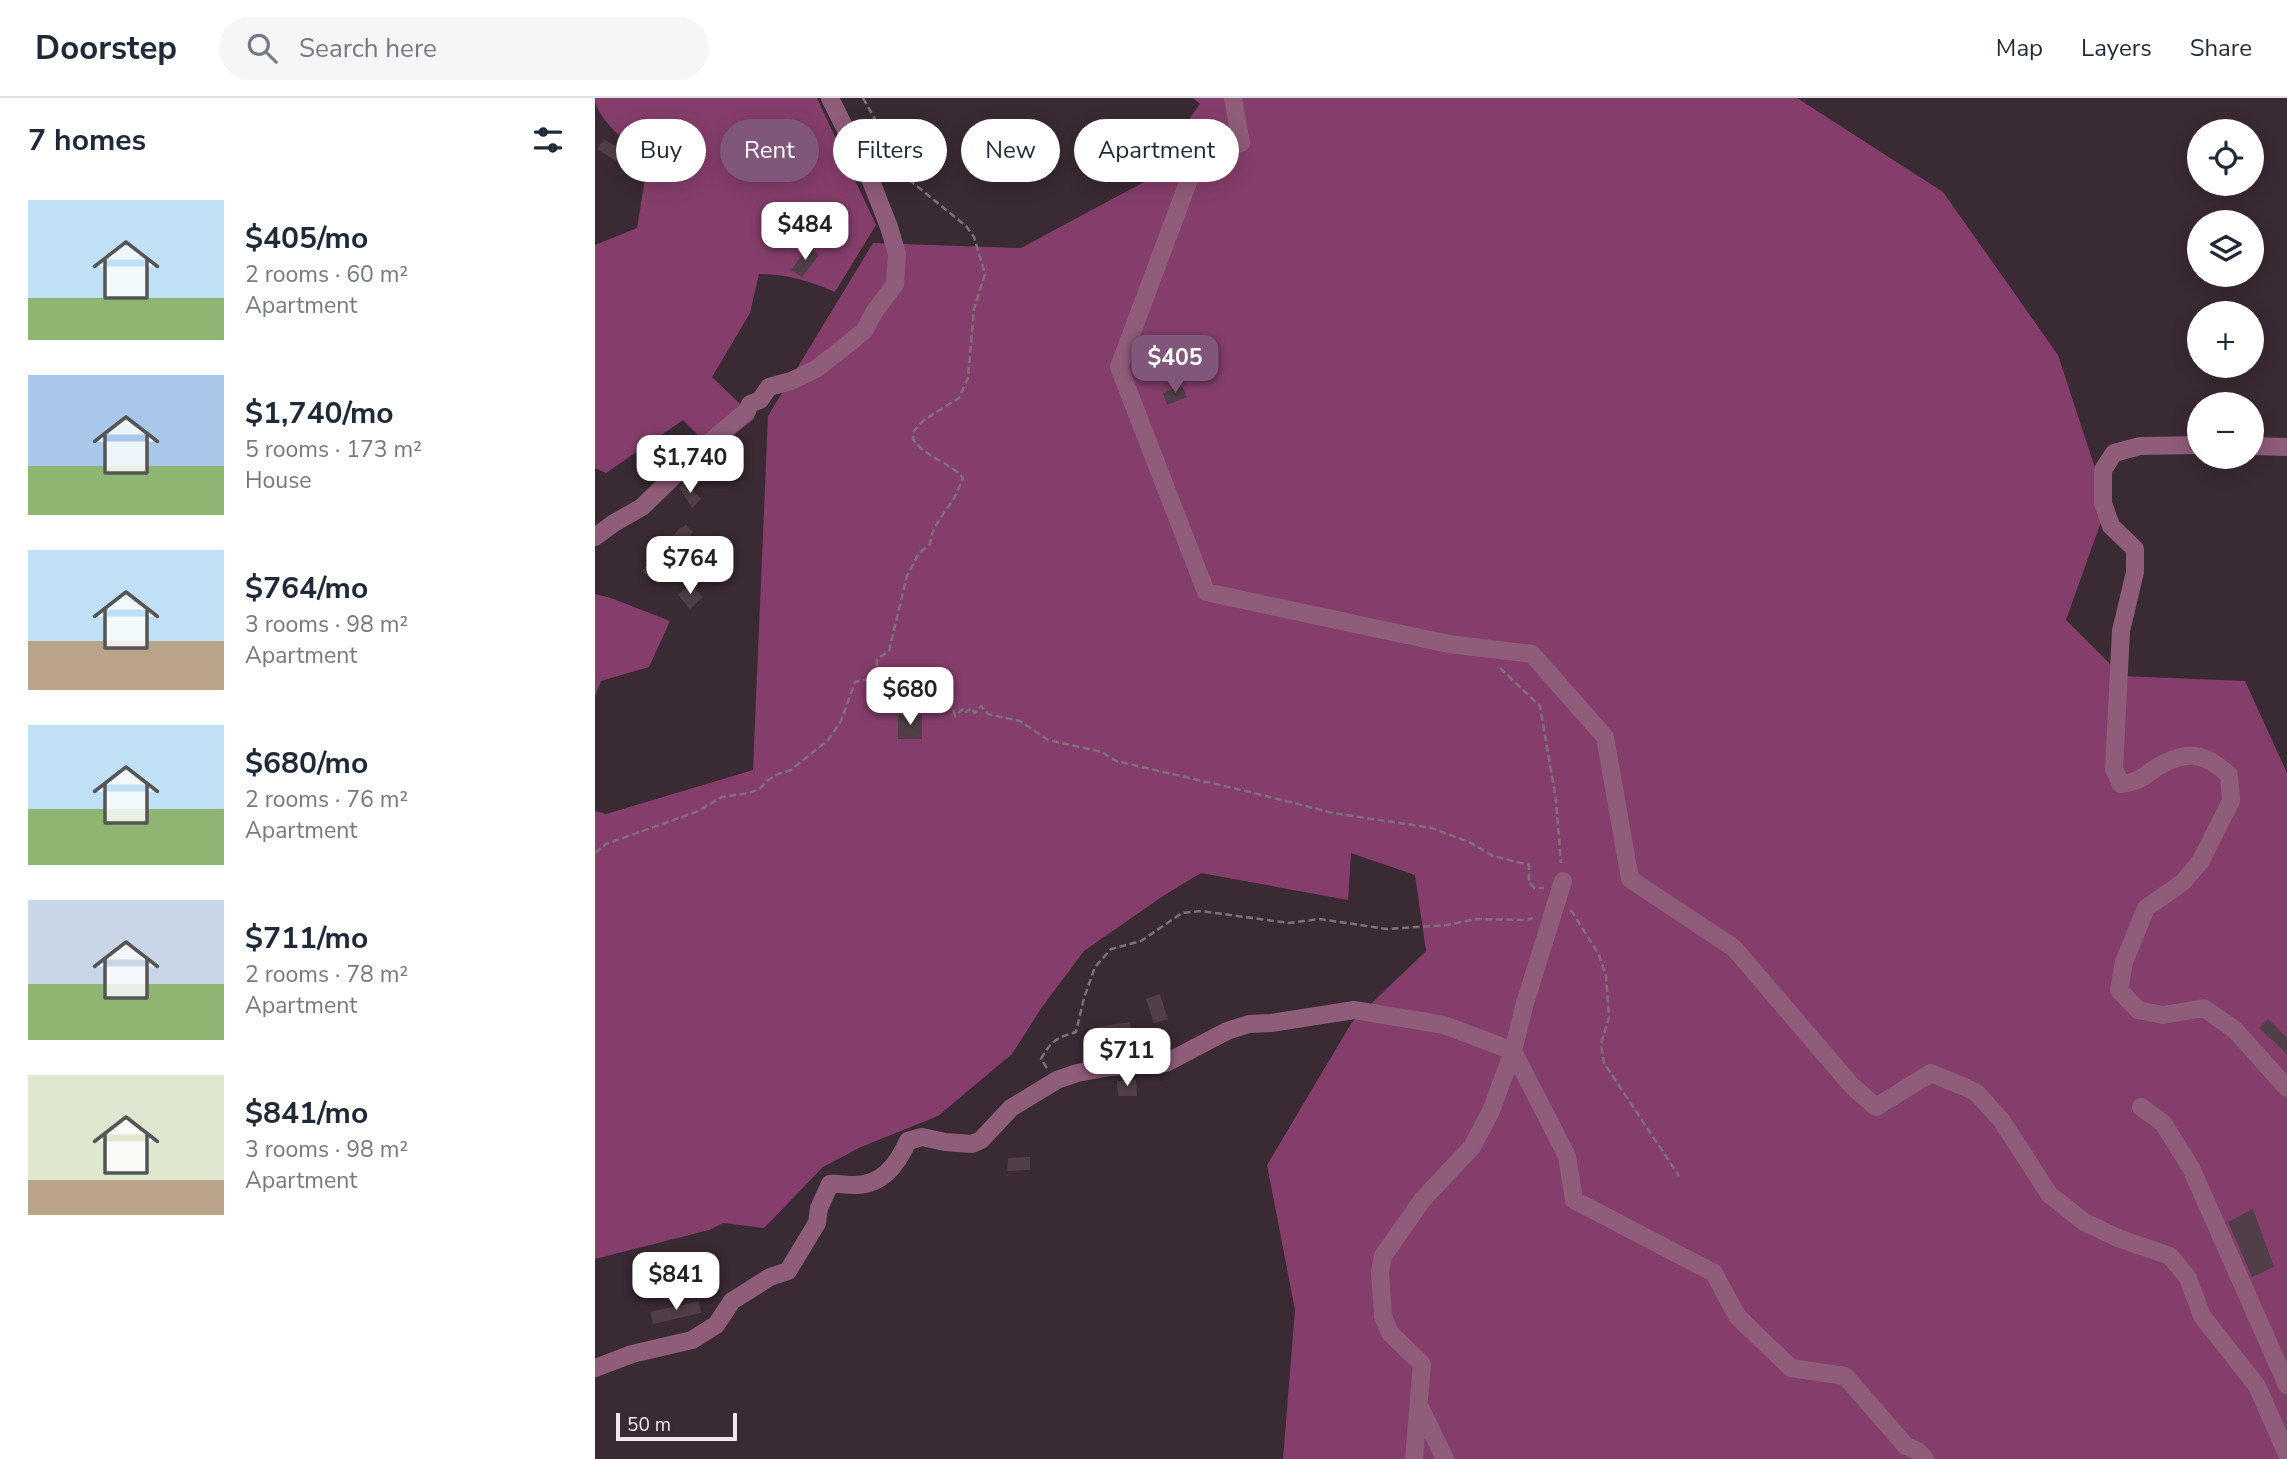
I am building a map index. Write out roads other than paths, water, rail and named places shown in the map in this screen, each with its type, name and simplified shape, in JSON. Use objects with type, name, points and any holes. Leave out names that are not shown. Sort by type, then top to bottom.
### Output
[{"type":"street","points":[[595,537],[642,507],[703,448],[747,411],[750,404],[760,400],[769,387],[791,381],[816,369],[864,331],[895,284],[897,254],[889,227],[871,181],[830,98]]},
{"type":"street","points":[[1233,98],[1241,143],[1199,153],[1119,367],[1206,592],[1449,644],[1532,654],[1605,737],[1630,879],[1734,948],[1852,1086],[1876,1107],[1931,1073],[1976,1092],[2001,1121],[2049,1195],[2084,1223],[2171,1256],[2188,1279],[2202,1316],[2257,1386],[2287,1454]]},
{"type":"street","points":[[2187,445],[2140,446],[2114,453],[2103,470],[2103,503],[2111,526],[2135,549],[2135,572],[2121,631],[2114,769],[2121,784],[2136,782],[2165,763],[2192,754],[2214,761],[2229,775],[2231,801],[2200,862],[2183,882],[2146,908],[2124,962],[2119,990],[2137,1010],[2163,1015],[2204,1008],[2235,1031],[2287,1088]]},
{"type":"street","points":[[2264,446],[2287,447]]},
{"type":"street","points":[[1414,1459],[1422,1364],[1390,1333],[1383,1316],[1380,1272],[1383,1256],[1423,1199],[1472,1147],[1491,1111],[1513,1051],[1563,881]]},
{"type":"street","points":[[595,1368],[632,1354],[692,1340],[716,1325],[732,1301],[770,1277],[788,1271],[817,1223],[819,1209],[830,1184],[854,1185],[881,1179],[892,1169],[908,1141],[922,1137],[972,1144],[982,1140],[1011,1108],[1057,1080],[1111,1067],[1166,1063],[1227,1031],[1249,1024],[1354,1010],[1444,1025],[1513,1051],[1567,1156],[1574,1200],[1714,1273],[1737,1317],[1791,1368],[1846,1376],[1906,1446],[1919,1451],[1925,1459]]},
{"type":"street","points":[[2141,1107],[2163,1123],[2191,1168],[2287,1385]]},
{"type":"street","points":[[1419,1405],[1445,1459]]}]
